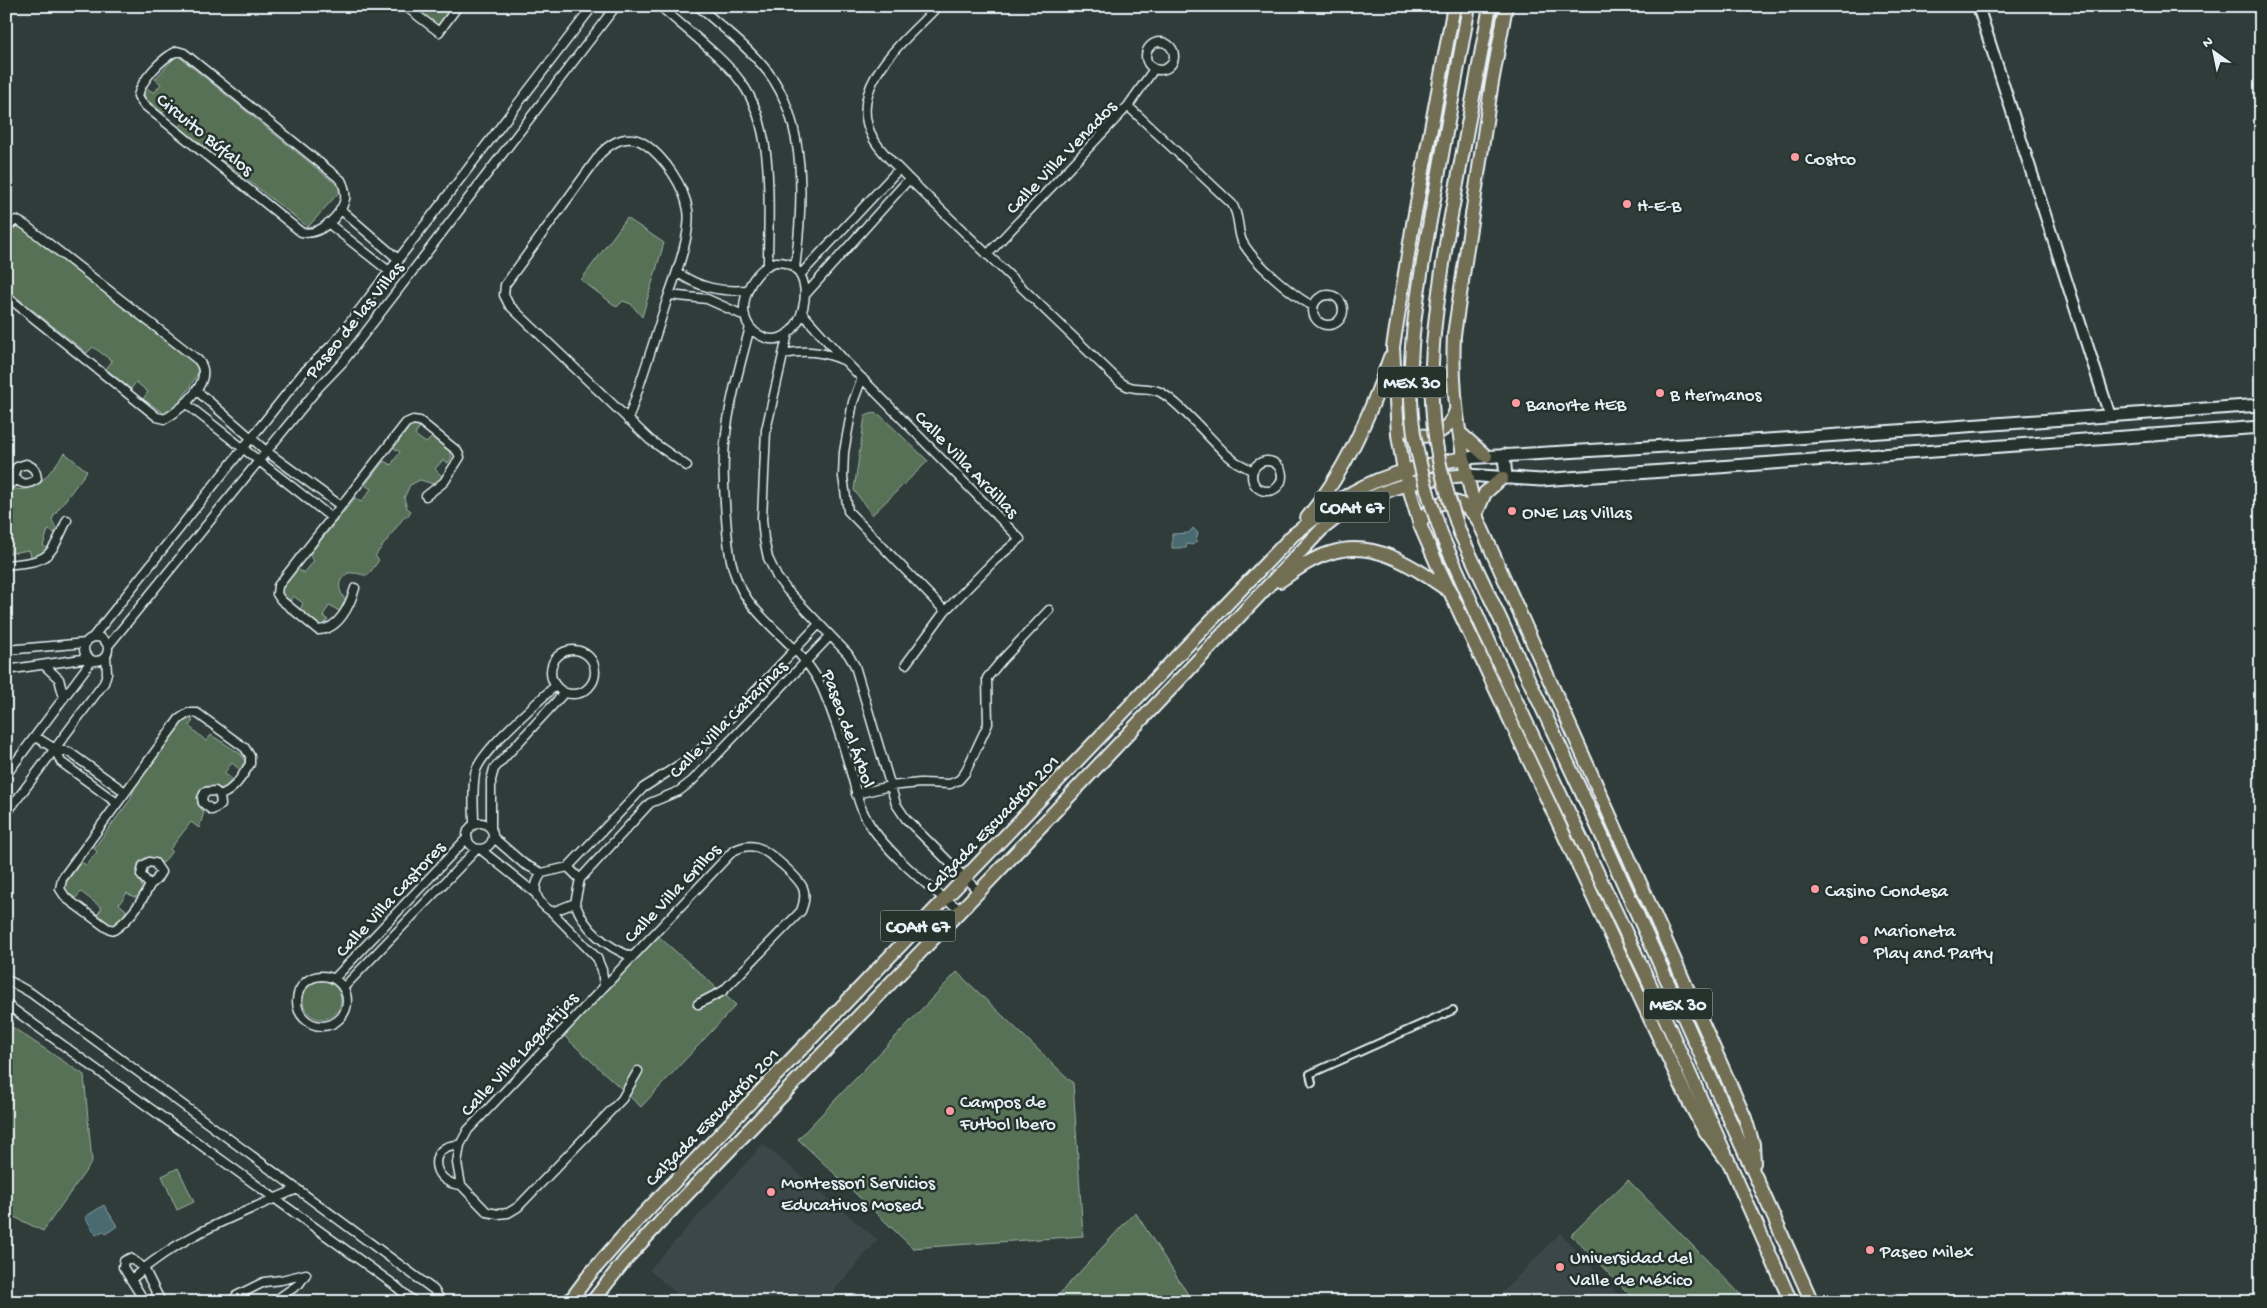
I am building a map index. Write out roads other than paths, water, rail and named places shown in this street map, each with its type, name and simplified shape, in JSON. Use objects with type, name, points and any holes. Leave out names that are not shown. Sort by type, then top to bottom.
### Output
[{"type":"main road","points":[[1293,534],[1336,478],[1354,446],[1369,414],[1393,347],[1413,224],[1454,6]]},
{"type":"main road","name":"MEX 30","points":[[1469,6],[1418,292],[1411,380],[1414,433],[1424,481],[1444,541],[1504,675],[1583,838],[1649,982],[1791,1302]]},
{"type":"main road","name":"MEX 30","points":[[1490,6],[1450,222],[1433,332],[1432,401],[1438,459],[1460,534],[1602,836],[1812,1302]]},
{"type":"main road","points":[[1506,6],[1489,98],[1456,318],[1452,363],[1456,410],[1467,475],[1477,517],[1745,1118],[1753,1144],[1755,1173]]},
{"type":"main road","points":[[1393,347],[1397,418],[1406,477],[1420,525],[1690,1104],[1703,1128],[1728,1162]]},
{"type":"main road","name":"COAH 67","points":[[1464,458],[2110,416],[2261,404]]},
{"type":"main road","points":[[1397,418],[1412,433],[1423,436],[1435,435],[1445,429],[1452,421],[1456,410]]},
{"type":"main road","name":"COAH 67","points":[[1467,475],[1541,480],[2261,427]]},
{"type":"main road","points":[[1460,433],[1486,456]]},
{"type":"main road","points":[[1477,517],[1485,493],[1504,478],[1504,455]]},
{"type":"main road","name":"Calzada Escuadrón 201","points":[[569,1302],[590,1274],[633,1225],[1293,534],[1355,491],[1464,458]]},
{"type":"main road","name":"Calzada Escuadrón 201","points":[[592,1302],[626,1259],[665,1217],[961,910],[1304,547],[1338,516],[1406,477],[1432,478],[1467,475]]},
{"type":"main road","points":[[1420,525],[1426,514],[1435,505],[1447,502],[1460,503],[1477,517]]},
{"type":"main road","points":[[1265,590],[1318,557],[1350,548],[1370,550],[1411,565],[1450,592]]},
{"type":"street","points":[[405,6],[439,32],[458,6]]},
{"type":"street","name":"Paseo de las Villas","points":[[93,637],[303,373],[334,343],[593,6]]},
{"type":"street","name":"Paseo de las Villas","points":[[108,646],[257,461],[319,387],[342,363],[616,6]]},
{"type":"street","points":[[660,6],[733,72],[750,96],[757,112],[765,152],[768,264]]},
{"type":"street","points":[[698,6],[759,62],[777,86],[788,106],[794,126],[799,167],[799,238],[795,268]]},
{"type":"street","points":[[938,6],[884,63],[868,88],[865,102],[868,126],[877,144],[909,179],[1119,382],[1131,389],[1153,390],[1168,397],[1226,454],[1253,471]]},
{"type":"street","points":[[1978,6],[2110,416]]},
{"type":"street","name":"Circuito Búfalos","points":[[177,51],[184,53],[341,180],[345,191],[345,199],[340,209],[328,223],[315,232],[308,234],[301,232],[143,104],[138,96],[140,87],[169,55],[177,51]]},
{"type":"street","points":[[1128,106],[1154,69]]},
{"type":"street","name":"Calle Villa Venados","points":[[988,255],[1128,106],[1232,204],[1238,218],[1242,240],[1248,251],[1297,296],[1313,306]]},
{"type":"street","points":[[628,420],[677,272],[688,225],[688,211],[677,181],[650,148],[643,143],[629,139],[610,144],[601,153],[505,285],[504,295],[509,305],[628,420],[650,440],[687,466]]},
{"type":"street","points":[[800,275],[899,169]]},
{"type":"street","points":[[805,295],[909,179]]},
{"type":"street","points":[[340,209],[399,260]]},
{"type":"street","points":[[859,212],[869,222]]},
{"type":"street","points":[[6,228],[16,220],[25,225],[198,360],[203,365],[204,373],[196,390],[185,403],[165,419],[157,417],[6,296]]},
{"type":"street","points":[[328,223],[390,272]]},
{"type":"street","points":[[353,241],[363,229]]},
{"type":"street","points":[[782,262],[795,268],[800,275],[805,295],[802,313],[788,334],[781,338],[768,338],[756,334],[745,316],[747,290],[759,271],[768,264],[782,262]]},
{"type":"street","points":[[677,272],[692,282],[710,289],[728,291],[747,290]]},
{"type":"street","points":[[707,299],[710,289]]},
{"type":"street","points":[[669,295],[707,299],[745,316]]},
{"type":"street","points":[[1324,296],[1334,297],[1341,304],[1342,314],[1337,322],[1323,325],[1316,320],[1313,306],[1319,298],[1324,296]]},
{"type":"street","name":"Calle Villa Ardillas","points":[[802,313],[862,378],[1020,539],[995,560],[945,611],[906,664]]},
{"type":"street","name":"Paseo del Árbol","points":[[750,327],[730,404],[723,467],[730,560],[748,601],[771,627],[806,660],[815,673],[824,692],[856,794],[871,829],[882,842],[944,899],[961,910]]},
{"type":"street","name":"Paseo del Árbol","points":[[788,334],[765,437],[762,519],[768,558],[777,577],[848,654],[855,666],[896,804],[906,819],[978,892]]},
{"type":"street","name":"Calle Villa Ardillas","points":[[783,354],[815,351],[845,360]]},
{"type":"street","points":[[862,378],[853,402],[844,452],[843,477],[848,511],[945,611]]},
{"type":"street","points":[[196,390],[266,451],[341,506]]},
{"type":"street","points":[[185,403],[332,518]]},
{"type":"street","points":[[210,423],[219,410]]},
{"type":"street","points":[[355,588],[348,608],[326,630],[318,630],[281,600],[277,594],[278,586],[406,423],[413,420],[420,421],[457,451],[460,457],[444,482],[426,496]]},
{"type":"street","points":[[6,486],[16,480]]},
{"type":"street","points":[[6,565],[35,563],[48,555],[53,549],[67,520]]},
{"type":"street","points":[[856,794],[890,786],[920,783],[950,784],[959,780],[965,773],[988,724],[988,678],[1002,660],[1049,610]]},
{"type":"street","name":"Calle Villa Catarinas","points":[[568,867],[643,788],[696,754],[819,624]]},
{"type":"street","name":"Calle Villa Catarinas","points":[[580,879],[650,803],[679,791],[692,782],[830,636]]},
{"type":"street","points":[[6,650],[86,643],[93,637],[103,638],[108,646],[106,656],[107,673],[104,683],[6,814]]},
{"type":"street","points":[[86,643],[85,653],[90,659]]},
{"type":"street","points":[[574,650],[587,654],[595,666],[595,673],[590,686],[578,694],[564,693],[555,686],[551,679],[551,665],[560,654],[574,650]]},
{"type":"street","points":[[6,670],[90,659],[99,661],[106,656]]},
{"type":"street","points":[[6,775],[64,698],[90,659]]},
{"type":"street","points":[[45,666],[59,679],[64,698]]},
{"type":"street","points":[[555,686],[479,762],[475,773],[474,825],[468,832],[467,838],[470,845],[478,849],[535,893],[543,907],[552,912],[597,958],[602,970],[604,986]]},
{"type":"street","points":[[478,849],[490,844],[492,833],[491,780],[494,769],[564,693]]},
{"type":"street","points":[[150,884],[146,894],[122,924],[114,930],[107,928],[66,898],[60,889],[62,879],[125,792],[179,719],[188,713],[197,713],[245,748],[250,756],[250,764],[239,781],[227,792],[220,795]]},
{"type":"street","points":[[36,736],[55,749],[69,752],[125,792]]},
{"type":"street","points":[[55,749],[60,762],[117,803]]},
{"type":"street","points":[[86,780],[93,770]]},
{"type":"street","points":[[474,825],[484,824],[524,864],[542,873],[568,867],[580,879],[575,903],[582,919],[599,939],[613,949],[632,957]]},
{"type":"street","name":"Calle Villa Castores","points":[[334,979],[467,838]]},
{"type":"street","name":"Calle Villa Grillos","points":[[604,986],[733,850],[750,846],[766,852],[798,881],[804,893],[804,903],[801,910],[723,991],[698,1004]]},
{"type":"street","name":"Calle Villa Castores","points":[[344,988],[478,849]]},
{"type":"street","points":[[535,893],[537,880],[542,873]]},
{"type":"street","points":[[552,912],[575,903]]},
{"type":"street","name":"Calle Villa Castores","points":[[318,976],[334,979],[344,988],[347,1003],[345,1011],[334,1023],[319,1026],[304,1020],[297,1006],[299,990],[304,983],[318,976]]},
{"type":"street","points":[[6,979],[31,993],[434,1290],[442,1302]]},
{"type":"street","name":"Calle Villa Lagartijas","points":[[604,986],[468,1130],[460,1145],[457,1163],[461,1185],[487,1212],[498,1214],[518,1207],[622,1099],[638,1071]]},
{"type":"street","points":[[6,1004],[393,1284],[414,1302]]},
{"type":"street","points":[[1312,1083],[1310,1074],[1453,1010]]},
{"type":"street","name":"Calle Villa Lagartijas","points":[[460,1145],[451,1144],[442,1149],[436,1158],[435,1166],[438,1174],[445,1180],[452,1184],[461,1185]]},
{"type":"street","points":[[131,1280],[141,1266],[179,1244],[297,1189]]},
{"type":"street","points":[[145,1302],[126,1272],[124,1261],[130,1258],[141,1266],[161,1302]]},
{"type":"street","points":[[232,1302],[236,1296],[264,1282],[306,1274],[299,1284],[273,1302]]},
{"type":"water","points":[[1193,528],[1198,533],[1196,542],[1192,545],[1187,544],[1186,548],[1172,548],[1172,534],[1189,533]]},
{"type":"water","points":[[104,1205],[117,1226],[106,1234],[103,1231],[96,1235],[85,1217]]},
{"type":"place","name":"Costco","points":[[1795,157]]},
{"type":"place","name":"H-E-B","points":[[1627,204]]},
{"type":"place","name":"B Hermanos","points":[[1660,393]]},
{"type":"place","name":"Banorte HEB","points":[[1516,403]]},
{"type":"place","name":"ONE Las Villas","points":[[1512,511]]},
{"type":"place","name":"Casino Condesa","points":[[1815,889]]},
{"type":"place","name":"Marioneta Play and Party","points":[[1864,940]]},
{"type":"place","name":"Campos de Futbol Ibero","points":[[950,1111]]},
{"type":"place","name":"Montessori Servicios Educativos Mosed","points":[[771,1192]]},
{"type":"place","name":"Paseo Milex","points":[[1870,1250]]},
{"type":"place","name":"Universidad del Valle de México","points":[[1560,1267]]}]
